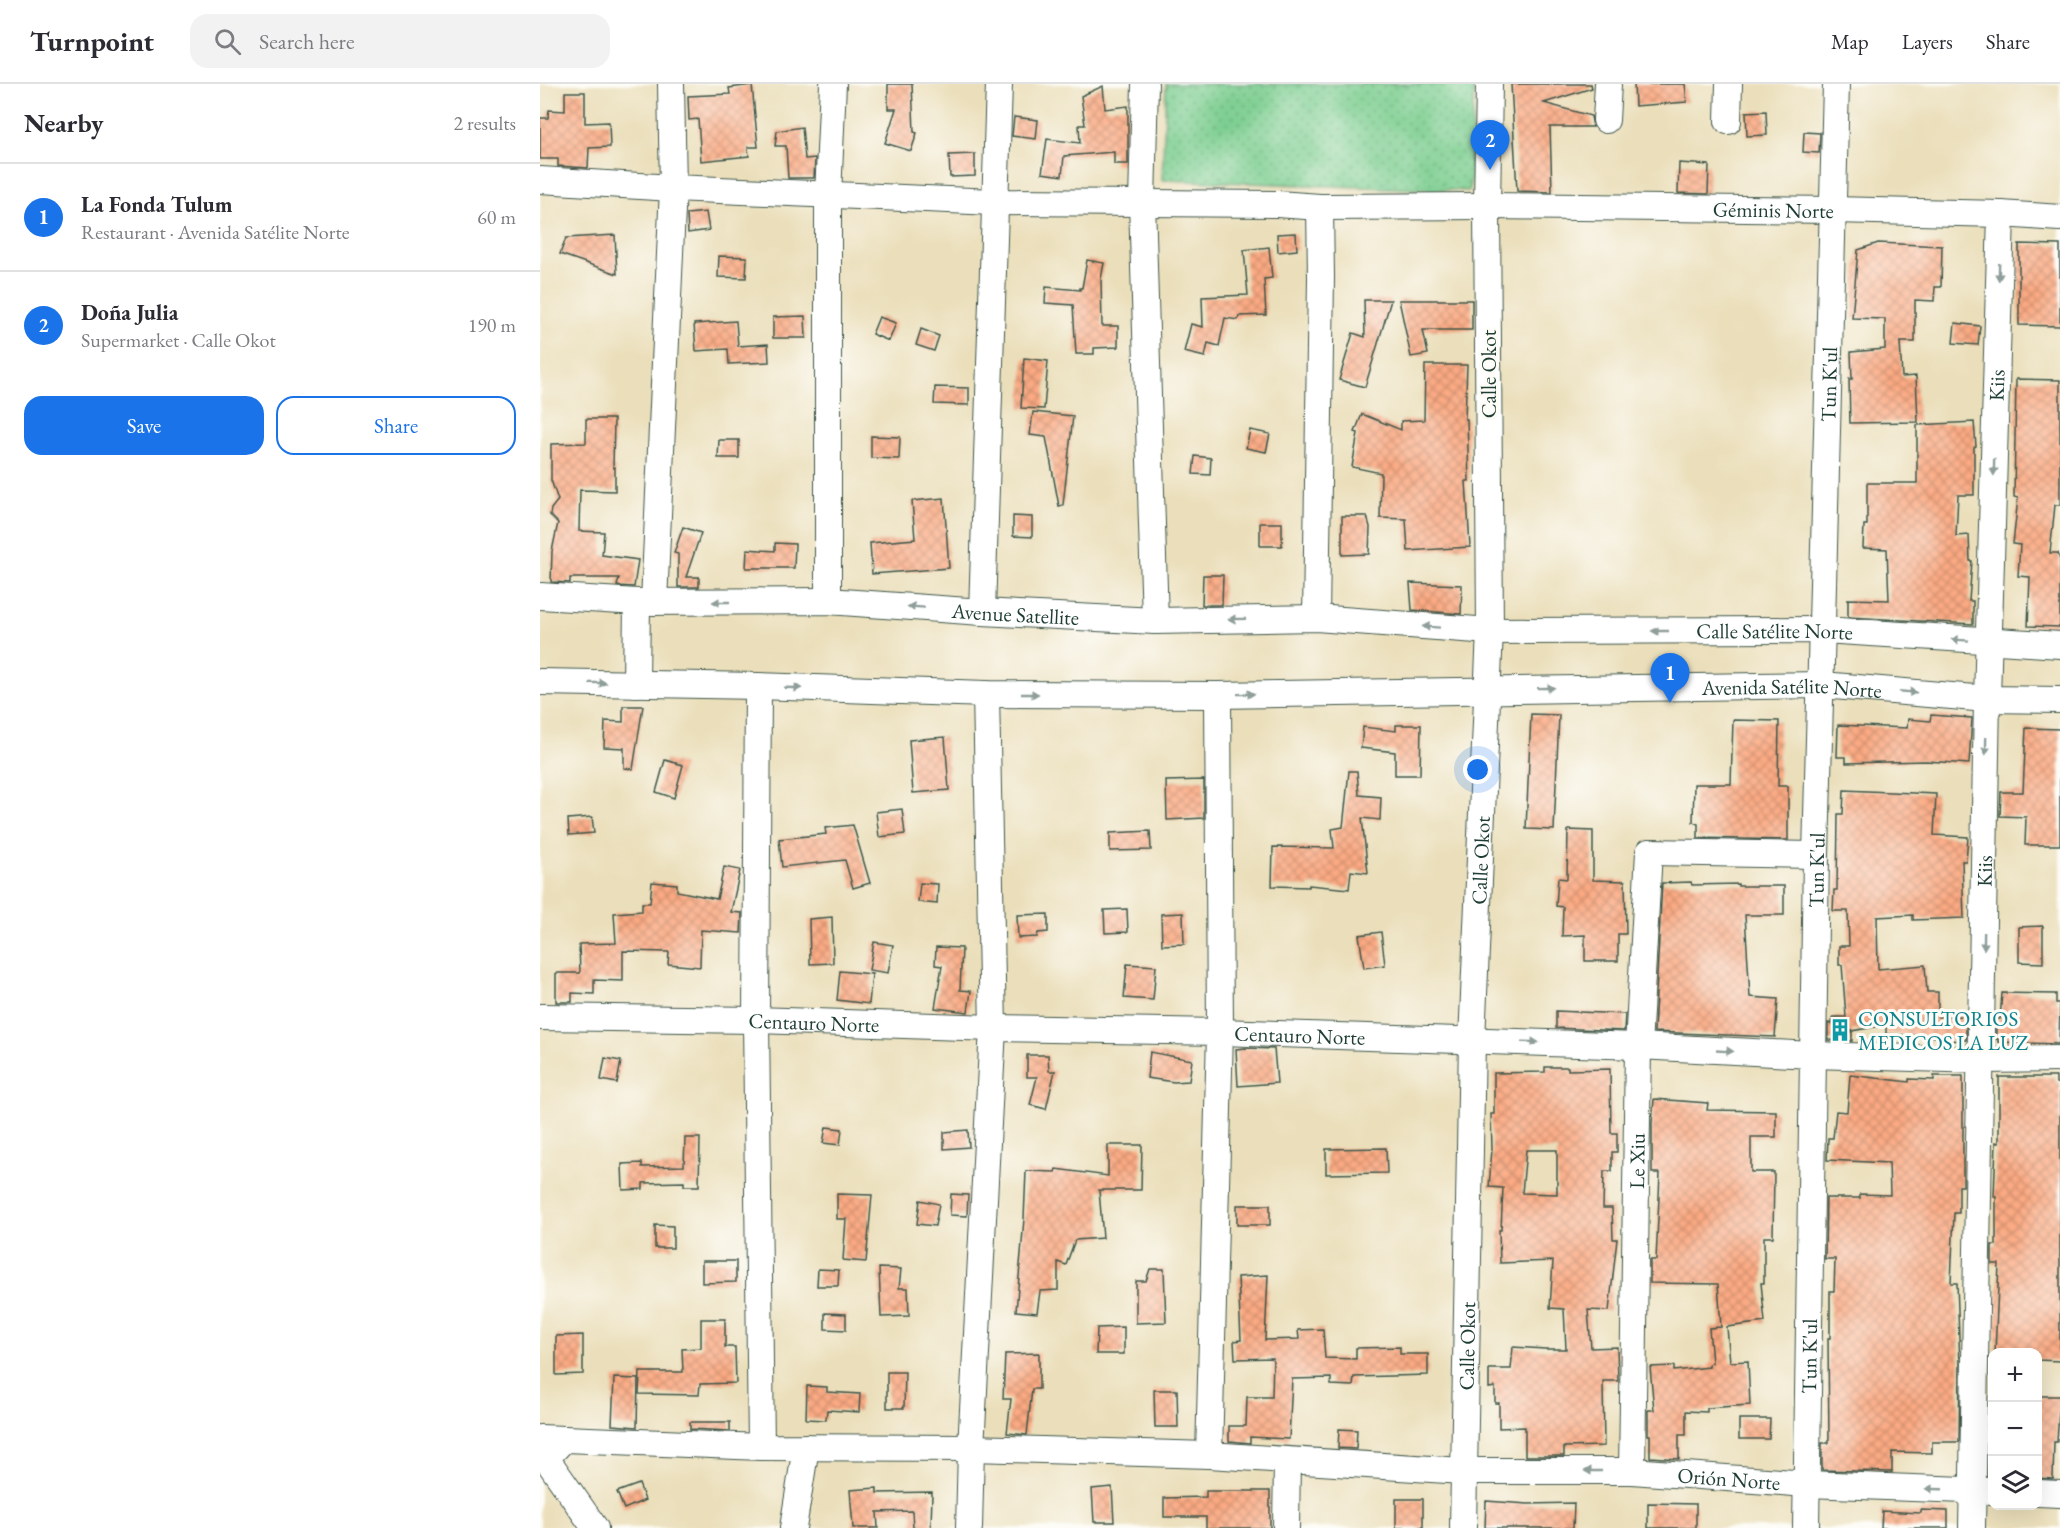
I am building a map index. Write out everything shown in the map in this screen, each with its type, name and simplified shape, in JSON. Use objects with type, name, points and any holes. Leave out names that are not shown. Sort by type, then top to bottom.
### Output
[{"type":"street","points":[[636,684],[646,602],[673,188],[671,84]]},
{"type":"street","points":[[828,601],[828,195],[832,84]]},
{"type":"street","points":[[982,612],[999,84]]},
{"type":"street","points":[[1145,84],[1142,202],[1155,621]]},
{"type":"street","name":"Calle Okot","points":[[1463,1528],[1472,1040],[1490,631],[1487,206],[1489,84]]},
{"type":"street","points":[[1606,120],[1608,84]]},
{"type":"street","points":[[1728,121],[1729,84]]},
{"type":"street","name":"Tun K'ul","points":[[1806,1528],[1816,855],[1836,84]]},
{"type":"street","name":"Géminis Norte","points":[[540,180],[994,202],[1277,204],[1320,207],[1487,206],[1833,210],[2001,214],[2060,218]]},
{"type":"street","points":[[1316,618],[1320,207]]},
{"type":"street","name":"Kiis","points":[[1972,1528],[1983,1491],[1982,1060],[1987,699],[2001,214]]},
{"type":"street","name":"Avenue Satellite","points":[[540,596],[646,602],[828,601],[1155,621],[1316,618],[1490,631]]},
{"type":"street","name":"Calle Satélite Norte","points":[[1490,631],[1823,630],[2060,645]]},
{"type":"street","name":"Avenida Satélite Norte","points":[[540,682],[758,686],[986,694],[1218,695],[1821,685],[1987,699],[2060,700]]},
{"type":"street","points":[[758,686],[756,1020],[761,1447]]},
{"type":"street","points":[[969,1528],[971,1448],[993,1028],[986,694]]},
{"type":"street","points":[[1209,1455],[1220,1032],[1218,695]]},
{"type":"street","name":"Le Xiu","points":[[1632,1471],[1638,1046],[1649,852],[1816,855]]},
{"type":"street","name":"Centauro Norte","points":[[540,1017],[1220,1032],[1638,1046],[1812,1055],[1982,1060],[2060,1059]]},
{"type":"street","points":[[794,1528],[806,1448]]},
{"type":"street","name":"Orión Norte","points":[[547,1449],[971,1448],[1209,1455],[1463,1471],[1632,1471],[1808,1484],[1983,1491]]},
{"type":"street","points":[[547,1449],[595,1528]]},
{"type":"street","points":[[1286,1528],[1287,1461]]},
{"type":"street","points":[[2042,1493],[2060,1494]]},
{"type":"green space","points":[[1166,84],[1474,84],[1470,191],[1162,180]]},
{"type":"building","points":[[888,84],[912,84],[914,132],[917,133],[911,151],[885,143],[896,109],[888,109]]},
{"type":"building","points":[[1511,84],[1591,84],[1592,88],[1544,103],[1591,116],[1593,127],[1550,127],[1552,192],[1517,191]]},
{"type":"building","points":[[1634,84],[1685,84],[1687,102],[1635,106]]},
{"type":"building","points":[[752,85],[758,147],[748,147],[749,156],[701,161],[698,119],[689,120],[688,96],[730,94],[729,88]]},
{"type":"building","points":[[1103,86],[1105,109],[1128,106],[1128,164],[1114,164],[1114,152],[1064,156],[1062,176],[1042,173],[1047,139],[1080,143],[1079,125],[1085,125],[1081,96]]},
{"type":"building","points":[[565,92],[585,92],[585,123],[609,122],[610,147],[589,148],[588,168],[558,166],[558,159],[540,159],[540,118],[548,118],[549,110],[565,111]]},
{"type":"building","points":[[1766,111],[1767,135],[1747,136],[1746,112]]},
{"type":"building","points":[[1014,117],[1038,120],[1036,139],[1012,136]]},
{"type":"building","points":[[802,127],[805,159],[815,158],[814,178],[788,178],[786,146],[775,146],[777,131]]},
{"type":"building","points":[[1804,132],[1820,133],[1819,153],[1803,152]]},
{"type":"building","points":[[975,154],[975,176],[950,177],[949,155]]},
{"type":"building","points":[[1679,163],[1709,165],[1708,194],[1678,193]]},
{"type":"building","points":[[706,212],[709,230],[688,233],[687,214]]},
{"type":"building","points":[[1296,233],[1297,250],[1278,252],[1277,234]]},
{"type":"building","points":[[615,235],[617,274],[560,254],[566,238]]},
{"type":"building","points":[[1878,243],[1942,246],[1941,287],[1935,287],[1934,301],[1915,300],[1915,342],[1900,342],[1902,377],[1916,376],[1918,422],[1850,423],[1851,352],[1885,349],[1885,319],[1852,318],[1858,250]]},
{"type":"building","points":[[2019,244],[2060,245],[2060,326],[2019,325]]},
{"type":"building","points":[[1269,247],[1272,278],[1264,279],[1266,315],[1239,316],[1238,320],[1225,318],[1219,346],[1208,343],[1205,357],[1184,352],[1191,324],[1203,327],[1202,297],[1248,295],[1244,250]]},
{"type":"building","points":[[719,256],[747,257],[746,278],[718,277]]},
{"type":"building","points":[[1087,260],[1104,263],[1101,279],[1102,326],[1118,326],[1118,347],[1094,348],[1094,354],[1076,354],[1073,305],[1045,303],[1046,287],[1080,290]]},
{"type":"building","points":[[1364,300],[1391,300],[1365,387],[1339,380],[1353,333],[1365,337]]},
{"type":"building","points":[[1399,300],[1472,300],[1472,330],[1423,330],[1428,354],[1411,357]]},
{"type":"building","points":[[805,316],[806,338],[773,338],[773,317]]},
{"type":"building","points":[[879,317],[896,323],[889,341],[872,334]]},
{"type":"building","points":[[736,321],[738,346],[768,344],[769,362],[729,364],[728,349],[696,351],[694,324]]},
{"type":"building","points":[[1955,323],[1980,326],[1978,345],[1953,343]]},
{"type":"building","points":[[921,329],[939,336],[934,351],[916,345]]},
{"type":"building","points":[[1024,358],[1048,361],[1044,409],[1021,408]]},
{"type":"building","points":[[1425,365],[1467,365],[1465,419],[1467,419],[1469,481],[1466,481],[1470,547],[1408,551],[1406,519],[1380,518],[1381,473],[1352,467],[1358,433],[1355,432],[1362,414],[1401,430],[1401,421],[1424,420]]},
{"type":"building","points":[[2016,379],[2060,380],[2060,505],[2055,505],[2050,553],[2058,553],[2060,560],[2060,627],[2028,626],[2030,577],[2018,576],[2020,545],[2013,544],[2018,498],[2014,497]]},
{"type":"building","points":[[935,387],[969,388],[969,405],[934,404]]},
{"type":"building","points":[[1033,412],[1073,416],[1063,505],[1059,506],[1046,437],[1030,435]]},
{"type":"building","points":[[586,419],[614,419],[615,491],[580,490],[579,531],[604,532],[602,555],[638,560],[634,587],[617,586],[619,578],[570,578],[570,583],[551,582],[552,551],[558,523],[550,515],[551,509],[558,500],[551,480],[551,444],[586,443]]},
{"type":"building","points":[[1974,422],[1976,446],[1974,447],[1974,495],[1958,495],[1956,536],[1969,535],[1970,561],[1972,561],[1969,601],[1973,601],[1973,624],[1848,617],[1848,599],[1889,600],[1887,549],[1863,548],[1864,525],[1867,525],[1867,483],[1917,483],[1917,425]]},
{"type":"building","points":[[1250,430],[1270,434],[1266,452],[1246,448]]},
{"type":"building","points":[[871,436],[900,437],[899,459],[871,458]]},
{"type":"building","points":[[719,440],[739,440],[739,458],[718,458]]},
{"type":"building","points":[[1195,456],[1211,458],[1210,475],[1193,474]]},
{"type":"building","points":[[944,498],[949,568],[872,574],[870,543],[915,539],[912,501]]},
{"type":"building","points":[[1013,516],[1032,517],[1032,537],[1013,536]]},
{"type":"building","points":[[1342,516],[1367,516],[1370,527],[1369,554],[1342,555]]},
{"type":"building","points":[[1260,523],[1282,523],[1282,546],[1260,546]]},
{"type":"building","points":[[683,527],[701,533],[686,577],[699,577],[699,587],[678,587],[678,554],[674,553]]},
{"type":"building","points":[[775,543],[795,544],[794,568],[746,568],[747,549],[775,551]]},
{"type":"building","points":[[1203,575],[1223,575],[1222,605],[1202,605]]},
{"type":"building","points":[[1410,583],[1462,585],[1461,614],[1412,610]]},
{"type":"building","points":[[623,706],[643,706],[633,769],[624,768],[624,748],[604,747],[605,721],[623,722]]},
{"type":"building","points":[[1531,714],[1559,715],[1554,830],[1526,829]]},
{"type":"building","points":[[1931,715],[1972,718],[1969,764],[1926,761],[1846,763],[1846,757],[1837,757],[1838,725],[1907,728],[1908,719],[1930,721]]},
{"type":"building","points":[[1733,720],[1779,721],[1778,786],[1788,786],[1788,840],[1698,838],[1698,824],[1693,822],[1694,784],[1731,784]]},
{"type":"building","points":[[1396,725],[1421,725],[1420,775],[1395,775],[1395,752],[1361,748],[1363,727],[1396,731]]},
{"type":"building","points":[[2026,728],[2060,729],[2060,845],[2025,845],[2026,817],[2000,816],[2001,792],[2023,792]]},
{"type":"building","points":[[945,737],[949,790],[913,793],[909,740]]},
{"type":"building","points":[[665,760],[683,765],[674,798],[656,792]]},
{"type":"building","points":[[1349,771],[1357,771],[1359,795],[1381,797],[1380,820],[1362,818],[1368,873],[1351,871],[1349,889],[1309,885],[1309,887],[1272,886],[1273,847],[1334,848],[1332,829],[1343,827]]},
{"type":"building","points":[[1204,780],[1204,818],[1167,820],[1166,781]]},
{"type":"building","points":[[1844,790],[1936,794],[1934,835],[1968,837],[1966,861],[1962,861],[1964,918],[1913,920],[1913,915],[1877,917],[1878,969],[1925,965],[1927,992],[1938,992],[1938,1017],[1966,1016],[1966,1040],[1942,1041],[1942,1037],[1886,1034],[1886,1025],[1852,1031],[1852,1041],[1828,1040],[1828,1023],[1832,1024],[1833,1017],[1846,1017],[1842,965],[1839,965],[1839,946],[1849,946],[1848,911],[1833,911],[1834,890],[1837,890],[1838,814],[1843,814]]},
{"type":"building","points":[[902,809],[905,834],[879,837],[876,812]]},
{"type":"building","points":[[592,817],[594,833],[569,835],[568,819]]},
{"type":"building","points":[[853,825],[870,883],[853,888],[845,860],[782,867],[779,839],[826,834],[825,828]]},
{"type":"building","points":[[1568,830],[1593,831],[1593,880],[1625,881],[1626,934],[1618,934],[1618,961],[1585,961],[1585,935],[1562,936],[1563,907],[1556,906],[1558,878],[1567,879]]},
{"type":"building","points":[[1150,831],[1151,850],[1110,851],[1110,833]]},
{"type":"building","points":[[724,867],[740,870],[731,912],[742,913],[741,933],[701,930],[700,967],[668,964],[669,952],[623,951],[623,981],[594,980],[594,994],[572,993],[572,1002],[556,1002],[556,973],[580,973],[579,944],[616,943],[614,913],[642,911],[642,903],[650,903],[652,882],[677,884],[677,891],[717,899]]},
{"type":"building","points":[[1691,882],[1692,885],[1784,886],[1784,915],[1745,915],[1750,997],[1778,999],[1775,1037],[1654,1032],[1662,883]]},
{"type":"building","points":[[920,883],[938,884],[937,904],[918,902]]},
{"type":"building","points":[[1127,909],[1128,932],[1105,933],[1104,910]]},
{"type":"building","points":[[1183,913],[1184,944],[1162,945],[1161,914]]},
{"type":"building","points":[[1048,914],[1048,932],[1038,933],[1037,937],[1018,938],[1017,915]]},
{"type":"building","points":[[832,917],[833,963],[810,964],[809,919]]},
{"type":"building","points":[[2043,926],[2043,963],[2019,962],[2019,927]]},
{"type":"building","points":[[1381,932],[1385,965],[1364,968],[1359,935]]},
{"type":"building","points":[[874,942],[893,945],[888,973],[869,970]]},
{"type":"building","points":[[936,947],[962,948],[960,990],[971,991],[968,1012],[935,1008],[942,966],[935,965]]},
{"type":"building","points":[[1127,964],[1156,966],[1153,1000],[1124,998]]},
{"type":"building","points":[[840,971],[872,974],[869,1004],[837,1000]]},
{"type":"building","points":[[2002,993],[2056,994],[2056,1003],[2060,1003],[2059,1044],[1998,1042],[1996,1019],[2000,1019]]},
{"type":"building","points":[[1556,1011],[1625,1014],[1624,1031],[1556,1028]]},
{"type":"building","points":[[1236,1049],[1274,1049],[1277,1083],[1238,1086]]},
{"type":"building","points":[[1150,1052],[1192,1060],[1189,1081],[1174,1082],[1147,1078]]},
{"type":"building","points":[[1027,1055],[1048,1055],[1049,1071],[1055,1071],[1046,1109],[1030,1105],[1037,1077],[1027,1077]]},
{"type":"building","points":[[605,1058],[621,1061],[617,1083],[601,1080]]},
{"type":"building","points":[[1545,1067],[1568,1067],[1568,1070],[1610,1069],[1611,1133],[1617,1133],[1617,1152],[1612,1152],[1612,1171],[1604,1171],[1603,1208],[1612,1208],[1613,1239],[1617,1239],[1609,1311],[1588,1310],[1591,1348],[1617,1347],[1618,1381],[1603,1381],[1604,1446],[1564,1447],[1564,1456],[1525,1456],[1525,1427],[1499,1428],[1499,1403],[1495,1403],[1495,1387],[1489,1388],[1489,1369],[1511,1369],[1513,1347],[1566,1349],[1564,1309],[1550,1308],[1553,1261],[1500,1263],[1499,1230],[1501,1230],[1503,1188],[1489,1187],[1492,1149],[1491,1114],[1494,1114],[1494,1073],[1545,1072]],"holes":[[[1526,1150],[1557,1150],[1557,1194],[1522,1193]]]},
{"type":"building","points":[[1850,1075],[1909,1082],[1909,1079],[1934,1080],[1934,1076],[1963,1076],[1963,1186],[1959,1186],[1959,1213],[1954,1213],[1951,1283],[1957,1283],[1960,1365],[1959,1442],[1932,1442],[1932,1453],[1892,1452],[1892,1472],[1822,1470],[1822,1443],[1829,1443],[1828,1338],[1830,1338],[1830,1291],[1834,1291],[1835,1259],[1825,1259],[1826,1198],[1860,1198],[1860,1194],[1890,1195],[1889,1163],[1827,1160],[1828,1138],[1833,1138],[1836,1111],[1847,1112]]},
{"type":"building","points":[[1999,1077],[2056,1077],[2056,1083],[2060,1084],[2060,1361],[2042,1360],[2042,1348],[1995,1348],[1999,1264],[1992,1264],[1992,1245],[1996,1245],[1996,1197],[1994,1197],[1996,1142],[1999,1143]]},
{"type":"building","points":[[1654,1099],[1708,1103],[1707,1110],[1776,1111],[1776,1137],[1751,1137],[1751,1172],[1774,1172],[1773,1237],[1764,1237],[1764,1283],[1761,1283],[1765,1322],[1727,1327],[1730,1362],[1748,1361],[1750,1405],[1707,1408],[1707,1412],[1686,1411],[1686,1435],[1679,1435],[1679,1459],[1650,1457],[1648,1410],[1654,1410],[1650,1367],[1674,1366],[1674,1371],[1709,1367],[1712,1363],[1709,1328],[1721,1327],[1718,1284],[1650,1283],[1650,1260],[1656,1260],[1660,1173],[1652,1173]]},
{"type":"building","points":[[826,1127],[842,1129],[840,1145],[823,1143]]},
{"type":"building","points":[[968,1130],[969,1147],[944,1149],[944,1132]]},
{"type":"building","points":[[685,1138],[700,1138],[699,1186],[684,1186],[684,1182],[643,1183],[643,1189],[623,1190],[622,1164],[642,1163],[642,1167],[684,1166]]},
{"type":"building","points":[[1108,1145],[1142,1145],[1141,1190],[1099,1190],[1103,1238],[1075,1240],[1066,1265],[1058,1262],[1058,1290],[1040,1291],[1037,1313],[1016,1311],[1026,1171],[1055,1172],[1056,1169],[1108,1176]]},
{"type":"building","points":[[1386,1148],[1387,1173],[1326,1174],[1326,1149]]},
{"type":"building","points":[[837,1194],[872,1195],[866,1262],[843,1260],[846,1219],[837,1219]]},
{"type":"building","points":[[951,1194],[968,1195],[967,1216],[950,1215]]},
{"type":"building","points":[[920,1200],[939,1204],[935,1226],[917,1224]]},
{"type":"building","points":[[1237,1205],[1270,1205],[1270,1225],[1237,1225]]},
{"type":"building","points":[[655,1225],[673,1226],[673,1248],[655,1248]]},
{"type":"building","points":[[702,1261],[736,1261],[736,1282],[702,1283]]},
{"type":"building","points":[[879,1268],[901,1269],[899,1288],[908,1288],[909,1316],[881,1317]]},
{"type":"building","points":[[818,1269],[839,1270],[838,1286],[817,1286]]},
{"type":"building","points":[[1150,1269],[1164,1269],[1166,1322],[1136,1323],[1136,1281],[1146,1281]]},
{"type":"building","points":[[1268,1275],[1265,1340],[1299,1339],[1298,1330],[1323,1329],[1325,1358],[1356,1359],[1356,1348],[1400,1347],[1400,1354],[1428,1354],[1428,1375],[1354,1377],[1353,1386],[1331,1385],[1331,1378],[1292,1379],[1289,1439],[1250,1437],[1250,1443],[1229,1441],[1229,1426],[1246,1426],[1247,1397],[1272,1397],[1273,1358],[1235,1359],[1234,1341],[1241,1340],[1238,1277]]},
{"type":"building","points":[[825,1313],[846,1314],[846,1330],[825,1329]]},
{"type":"building","points":[[701,1319],[725,1319],[725,1347],[735,1347],[736,1383],[700,1384],[699,1395],[639,1394],[640,1372],[683,1372],[682,1349],[701,1348]]},
{"type":"building","points":[[1124,1327],[1124,1354],[1096,1354],[1097,1328]]},
{"type":"building","points":[[583,1335],[583,1374],[556,1375],[556,1336]]},
{"type":"building","points":[[1039,1353],[1039,1389],[1032,1389],[1027,1435],[1007,1433],[1011,1399],[1003,1399],[1005,1354]]},
{"type":"building","points":[[887,1372],[905,1372],[904,1408],[887,1408]]},
{"type":"building","points":[[614,1378],[638,1379],[637,1427],[612,1425]]},
{"type":"building","points":[[807,1386],[827,1387],[827,1392],[860,1394],[859,1412],[827,1410],[826,1420],[806,1419]]},
{"type":"building","points":[[1154,1390],[1177,1390],[1178,1427],[1155,1427]]},
{"type":"building","points":[[2042,1396],[2060,1396],[2057,1442],[2054,1442],[2053,1479],[2042,1478]]},
{"type":"building","points":[[1739,1419],[1770,1419],[1769,1439],[1739,1439]]},
{"type":"building","points":[[690,1422],[730,1422],[730,1431],[690,1429]]},
{"type":"building","points":[[1339,1429],[1357,1430],[1356,1449],[1338,1448]]},
{"type":"building","points":[[639,1484],[645,1500],[624,1509],[617,1492]]},
{"type":"building","points":[[1112,1487],[1114,1522],[1094,1522],[1092,1489]]},
{"type":"building","points":[[877,1488],[877,1493],[932,1492],[931,1528],[913,1528],[912,1511],[877,1512],[878,1528],[853,1528],[850,1490]]},
{"type":"building","points":[[1206,1491],[1270,1491],[1270,1528],[1206,1528],[1206,1517],[1164,1517],[1164,1498],[1206,1497]]},
{"type":"building","points":[[1396,1499],[1423,1499],[1423,1528],[1396,1528]]},
{"type":"building","points":[[1486,1501],[1528,1504],[1574,1503],[1573,1528],[1485,1528]]},
{"type":"building","points":[[1648,1503],[1696,1504],[1696,1528],[1648,1528]]},
{"type":"building","points":[[1921,1510],[1948,1511],[1948,1528],[1881,1528],[1882,1511],[1921,1513]]},
{"type":"place","name":"Doña Julia","points":[[1490,170]]},
{"type":"place","name":"La Fonda Tulum","points":[[1670,703]]},
{"type":"place","name":"CONSULTORIOS MEDICOS LA LUZ","points":[[1840,1030]]}]
